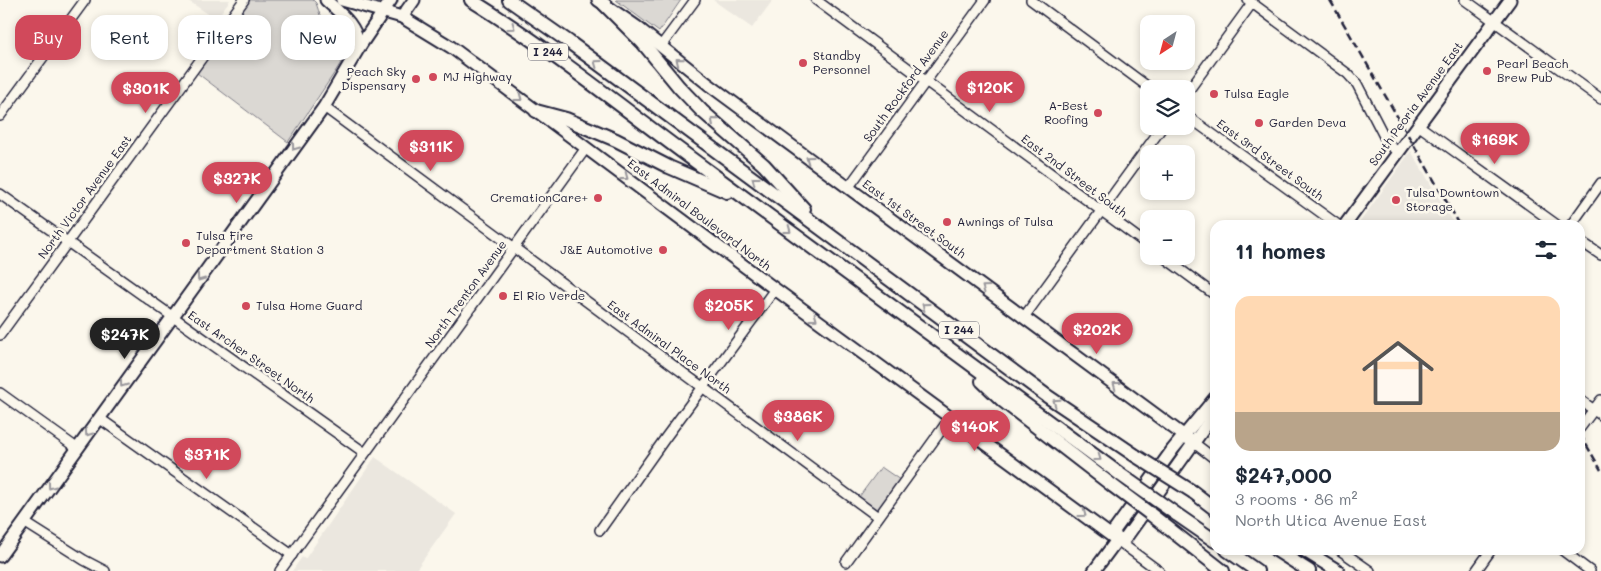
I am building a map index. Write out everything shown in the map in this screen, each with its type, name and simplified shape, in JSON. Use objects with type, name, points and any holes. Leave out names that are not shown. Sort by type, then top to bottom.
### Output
[{"type":"highway","name":"I 244","points":[[471,0],[543,48],[946,347],[1003,401],[1223,571]]},
{"type":"highway","name":"I 244","points":[[509,0],[562,37],[1047,396],[1210,505]]},
{"type":"highway","points":[[601,2],[642,42],[679,87],[702,111],[764,165],[822,230]]},
{"type":"highway","points":[[536,111],[566,119],[624,144],[669,167],[749,201]]},
{"type":"highway","points":[[946,347],[1210,538]]},
{"type":"highway","points":[[1193,492],[1210,500]]},
{"type":"highway","points":[[1235,555],[1258,571]]},
{"type":"highway","points":[[1284,555],[1309,571]]},
{"type":"highway","points":[[1312,555],[1338,571]]},
{"type":"main road","points":[[326,0],[351,24],[360,46]]},
{"type":"main road","name":"East Admiral Boulevard North","points":[[342,0],[402,17],[451,47],[775,289],[1117,540]]},
{"type":"main road","points":[[0,556],[324,107],[390,0]]},
{"type":"main road","name":"South Peoria Avenue East","points":[[1349,220],[1510,0]]},
{"type":"main road","points":[[402,17],[413,1]]},
{"type":"main road","name":"East 1st Street South","points":[[601,2],[638,27],[715,90],[1194,444]]},
{"type":"main road","points":[[1117,540],[1114,531],[1173,449],[1210,404]]},
{"type":"main road","points":[[1094,571],[1117,540],[1125,539],[1210,420]]},
{"type":"street","points":[[0,116],[85,0]]},
{"type":"street","name":"North Victor Avenue East","points":[[0,336],[244,0]]},
{"type":"street","points":[[661,46],[695,0]]},
{"type":"street","name":"East 2nd Street South","points":[[816,0],[1140,239]]},
{"type":"street","name":"South Rockford Avenue","points":[[848,188],[985,0]]},
{"type":"street","points":[[1031,0],[1140,81]]},
{"type":"street","points":[[1465,0],[1601,98]]},
{"type":"street","points":[[1195,81],[1250,2],[1348,74],[1357,84],[1388,144],[1398,152]]},
{"type":"street","name":"East Admiral Place North","points":[[324,107],[878,517]]},
{"type":"street","name":"East 3rd Street South","points":[[1195,121],[1331,220]]},
{"type":"street","points":[[1418,125],[1550,220]]},
{"type":"street","points":[[1024,317],[1156,135]]},
{"type":"street","name":"North Trenton Avenue","points":[[280,571],[586,148]]},
{"type":"street","points":[[1575,220],[1601,183]]},
{"type":"street","name":"East Archer Street North","points":[[0,194],[365,453]]},
{"type":"street","points":[[1585,245],[1601,256]]},
{"type":"street","points":[[1585,251],[1601,256]]},
{"type":"street","points":[[1174,265],[1210,291]]},
{"type":"street","points":[[600,530],[775,289]]},
{"type":"street","points":[[0,393],[78,449]]},
{"type":"street","points":[[1585,424],[1598,412],[1601,400]]},
{"type":"street","points":[[1585,403],[1598,412]]},
{"type":"street","points":[[99,418],[292,554]]},
{"type":"street","points":[[846,562],[950,418]]},
{"type":"street","name":"East 1st Street South","points":[[1194,444],[1210,455]]},
{"type":"street","points":[[24,522],[105,571]]},
{"type":"street","name":"East Admiral Boulevard North","points":[[1117,540],[1159,571]]},
{"type":"street","points":[[1347,555],[1370,571]]},
{"type":"street","points":[[1476,571],[1487,555]]},
{"type":"street","points":[[1569,555],[1590,571]]},
{"type":"shaded area","points":[[187,0],[230,0],[219,15],[210,15]]},
{"type":"shaded area","points":[[249,0],[313,0],[320,15],[281,15],[281,60],[343,60],[288,142],[197,73],[206,60],[271,60],[271,15],[238,15]]},
{"type":"shaded area","points":[[616,0],[681,0],[659,32]]},
{"type":"shaded area","points":[[713,0],[773,0],[752,28]]},
{"type":"shaded area","points":[[1411,151],[1452,220],[1361,220]]},
{"type":"shaded area","points":[[375,457],[456,514],[415,571],[292,571],[302,557],[305,559]]},
{"type":"shaded area","points":[[881,467],[900,480],[880,508],[876,509],[859,497]]},
{"type":"railway","points":[[1330,0],[1457,220]]},
{"type":"railway","points":[[1585,443],[1601,470]]},
{"type":"place","name":"Standby Personnel","points":[[803,63]]},
{"type":"place","name":"Pearl Beach Brew Pub","points":[[1487,71]]},
{"type":"place","name":"MJ Highway","points":[[433,77]]},
{"type":"place","name":"Peach Sky Dispensary","points":[[416,79]]},
{"type":"place","name":"Tulsa Eagle","points":[[1214,94]]},
{"type":"place","name":"A-Best Roofing","points":[[1098,113]]},
{"type":"place","name":"Garden Deva","points":[[1259,123]]},
{"type":"place","name":"CremationCare+","points":[[598,198]]},
{"type":"place","name":"Tulsa Downtown Storage","points":[[1396,200]]},
{"type":"place","name":"Awnings of Tulsa","points":[[947,222]]},
{"type":"place","name":"Tulsa Fire Department Station 3","points":[[186,243]]},
{"type":"place","name":"J&E Automotive","points":[[663,250]]},
{"type":"place","name":"El Rio Verde","points":[[503,296]]},
{"type":"place","name":"Tulsa Home Guard","points":[[246,306]]}]
